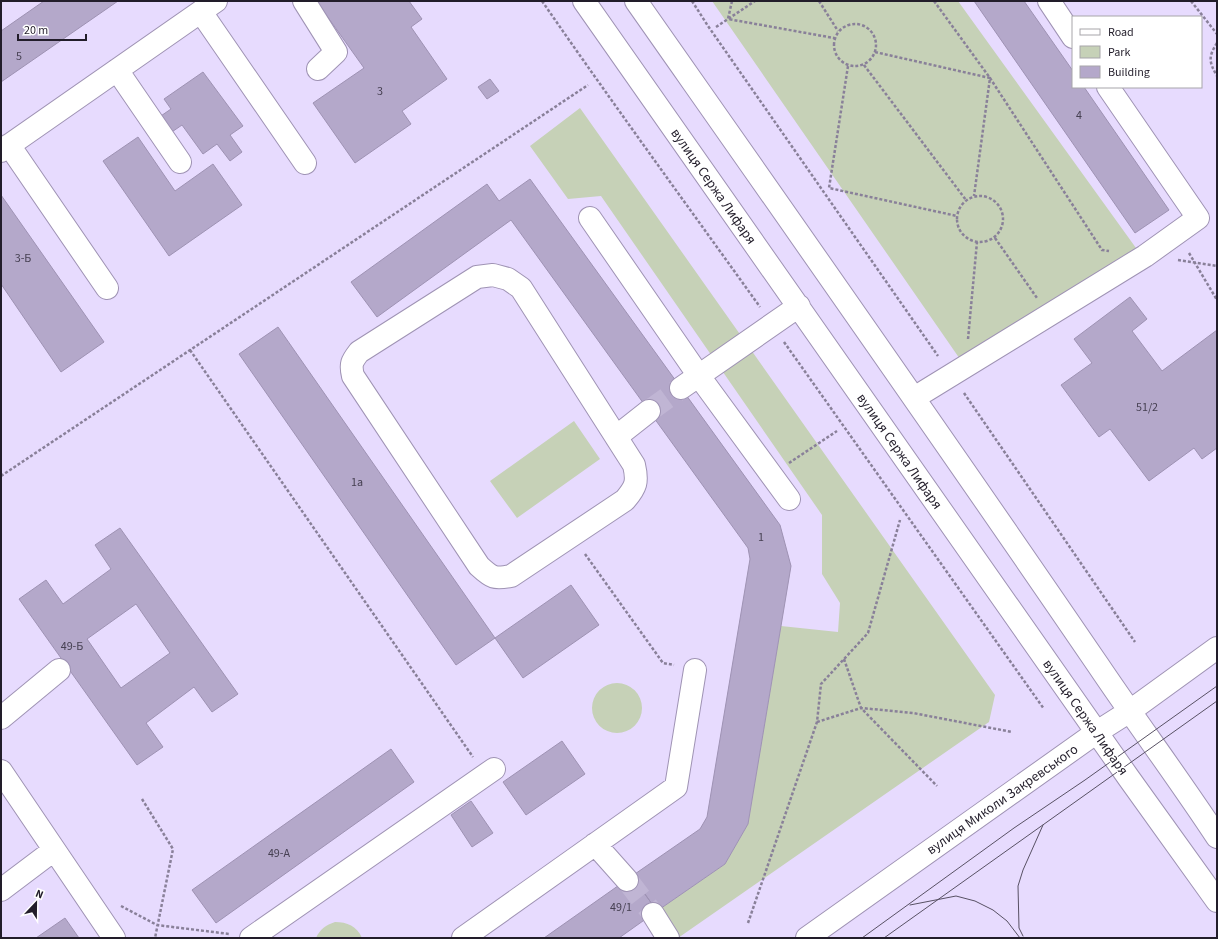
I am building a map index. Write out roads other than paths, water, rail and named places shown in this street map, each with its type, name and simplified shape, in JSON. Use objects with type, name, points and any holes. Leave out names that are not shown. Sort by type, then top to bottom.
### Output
[{"type":"street","points":[[304,1],[336,52],[318,69]]},
{"type":"street","name":"вулиця Сержа Лифаря","points":[[584,1],[1128,777],[1217,901]]},
{"type":"street","points":[[636,1],[1181,782],[1217,837]]},
{"type":"street","points":[[1049,1],[1072,36]]},
{"type":"street","points":[[107,288],[5,148],[209,6],[305,163]]},
{"type":"street","points":[[117,70],[180,162]]},
{"type":"street","points":[[914,398],[1145,256],[1198,218],[1109,88]]},
{"type":"street","points":[[590,218],[699,376],[790,499]]},
{"type":"street","points":[[493,275],[508,279],[521,288],[616,437],[634,465],[637,478],[634,489],[625,500],[512,576],[499,578],[489,575],[479,566],[353,376],[351,367],[359,352],[477,277],[493,275]]},
{"type":"street","points":[[681,388],[798,306]]},
{"type":"street","points":[[616,437],[649,411]]},
{"type":"street","name":"вулиця Миколи Закревського","points":[[808,938],[1217,648]]},
{"type":"street","points":[[1,718],[59,670]]},
{"type":"street","points":[[463,938],[676,787],[696,670]]},
{"type":"street","points":[[1,771],[114,938]]},
{"type":"street","points":[[252,938],[490,773]]},
{"type":"street","points":[[595,844],[627,880]]},
{"type":"street","points":[[1,890],[54,850]]},
{"type":"street","points":[[653,914],[668,938]]},
{"type":"tunnel","points":[[649,411],[681,388]]},
{"type":"tunnel","points":[[627,880],[653,914]]},
{"type":"tram line","points":[[862,938],[1014,828],[1085,780],[1217,686]]},
{"type":"tram line","points":[[884,938],[1217,701]]},
{"type":"tram line","points":[[1023,936],[1019,928],[1018,886],[1023,870],[1043,825]]},
{"type":"tram line","points":[[910,905],[956,896],[975,901],[993,910],[1007,921],[1020,938]]}]
